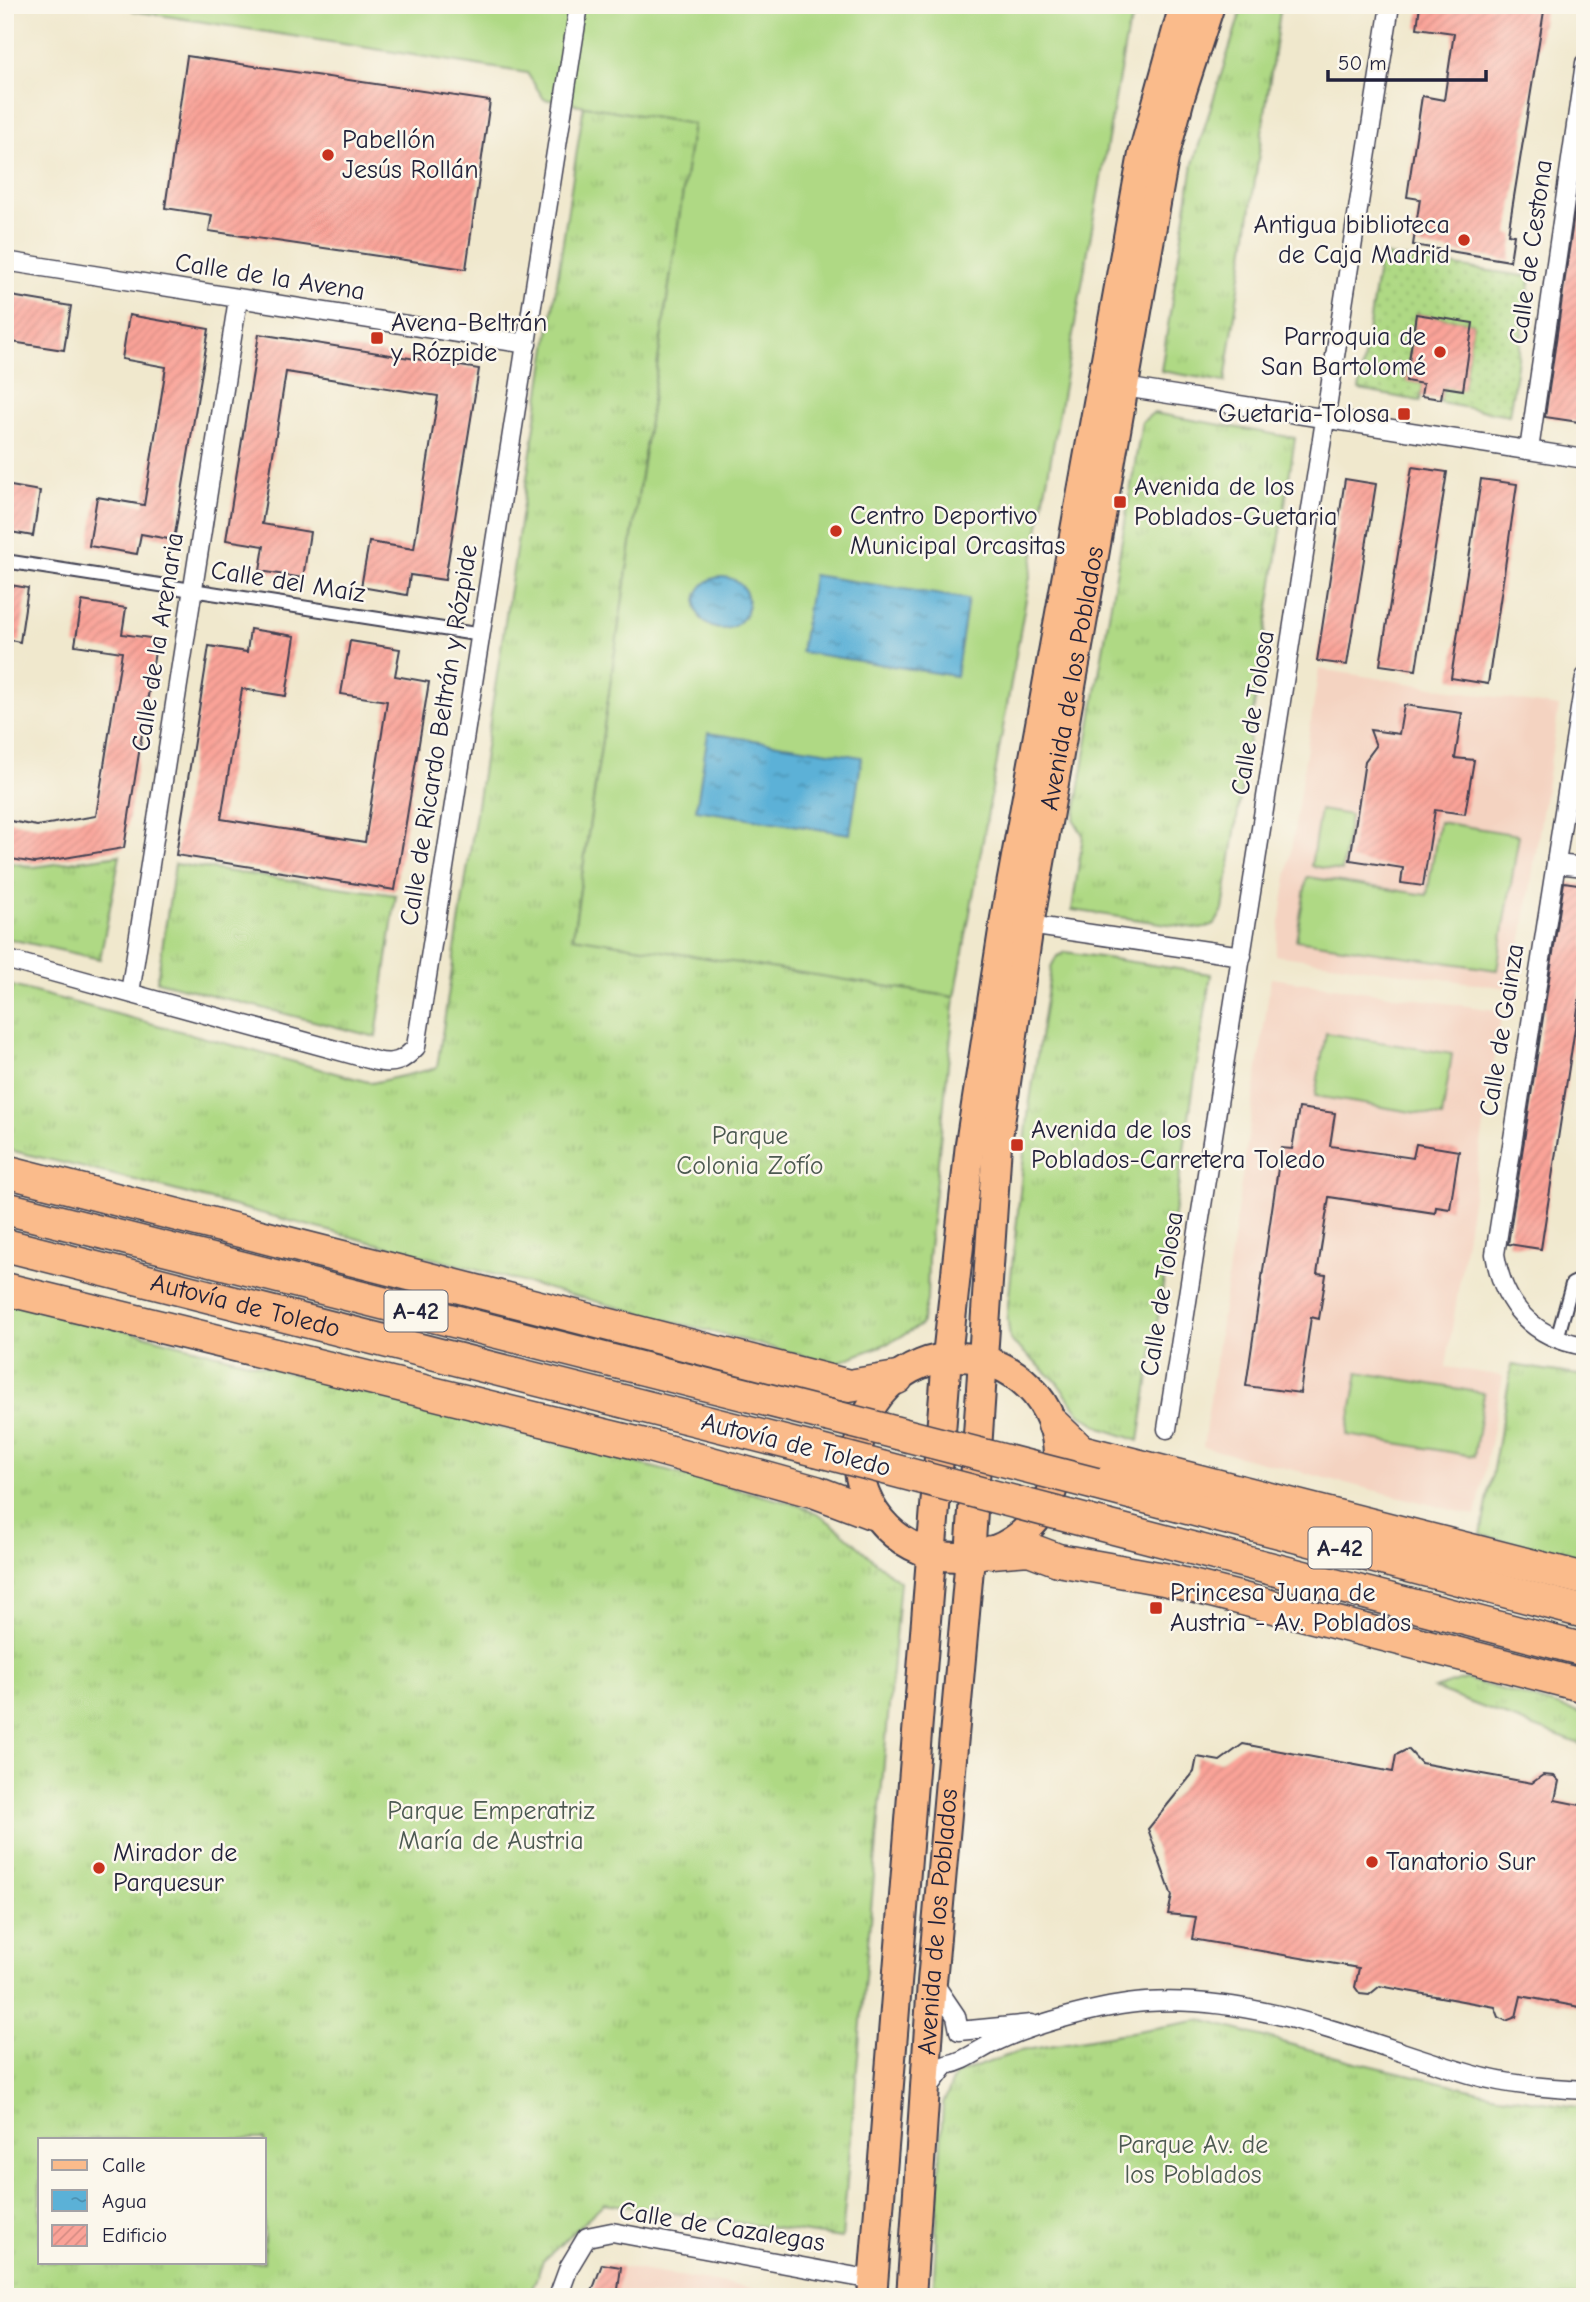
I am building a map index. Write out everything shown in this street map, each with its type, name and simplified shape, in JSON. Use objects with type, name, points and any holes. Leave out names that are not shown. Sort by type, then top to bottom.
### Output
[{"type":"highway","points":[[5,1171],[849,1386],[897,1378]]},
{"type":"highway","name":"Autovía de Toledo","points":[[5,1208],[827,1415],[1585,1612]]},
{"type":"highway","name":"Autovía de Toledo","points":[[5,1245],[816,1450],[1585,1650]]},
{"type":"highway","points":[[5,1289],[649,1446],[816,1492],[872,1513]]},
{"type":"highway","points":[[1054,1425],[1081,1451],[1585,1579]]},
{"type":"highway","points":[[981,1555],[1029,1549],[1058,1560],[1164,1579],[1585,1686]]},
{"type":"main road","name":"Avenida de los Poblados","points":[[873,2288],[947,1357],[980,1076],[1098,396],[1143,154],[1184,5]]},
{"type":"main road","name":"Avenida de los Poblados","points":[[911,2291],[932,1982],[981,1555],[981,1359],[997,1144],[1028,925],[1164,158],[1181,94],[1210,5]]},
{"type":"main road","points":[[947,1357],[981,1359],[1020,1378],[1040,1399],[1054,1425],[1059,1451],[1057,1477],[1043,1511],[1022,1535],[981,1555],[933,1555],[891,1533],[872,1513],[860,1474],[862,1430],[870,1410],[897,1378],[921,1364],[947,1357]]},
{"type":"main road","name":"Avenida de los Poblados","points":[[894,2040],[898,2110],[892,2270],[911,2291]]},
{"type":"street","name":"Calle de Ricardo Beltrán y Rózpide","points":[[5,960],[376,1061],[392,1064],[407,1058],[416,1047],[579,5]]},
{"type":"street","name":"Calle de Tolosa","points":[[1167,1429],[1390,5]]},
{"type":"street","name":"Calle de Cestona","points":[[1529,450],[1585,63]]},
{"type":"street","name":"Calle de la Avena","points":[[5,261],[527,344]]},
{"type":"street","name":"Calle de la Arenaria","points":[[130,993],[239,299]]},
{"type":"street","points":[[1098,396],[1124,387],[1585,458]]},
{"type":"street","name":"Calle del Maíz","points":[[5,561],[482,635]]},
{"type":"street","name":"Calle de Gainza","points":[[1585,677],[1495,1254],[1499,1280],[1509,1299],[1527,1320],[1557,1339],[1585,1346]]},
{"type":"street","points":[[1556,864],[1585,867]]},
{"type":"street","points":[[1028,925],[1242,956]]},
{"type":"street","points":[[1557,1339],[1572,1284],[1585,1278]]},
{"type":"street","points":[[932,1982],[956,2015],[959,2031],[1052,2023]]},
{"type":"street","points":[[924,2094],[946,2065],[960,2063],[994,2043],[1102,2009],[1147,2002],[1213,2003],[1352,2034],[1472,2075],[1536,2087],[1585,2090]]},
{"type":"street","name":"Calle de Cazalegas","points":[[558,2297],[569,2267],[587,2237],[612,2232],[873,2288]]},
{"type":"shaded area","points":[[1319,669],[1559,707],[1514,989],[1275,955]]},
{"type":"shaded area","points":[[1271,978],[1502,1011],[1446,1367],[1503,1376],[1476,1516],[1203,1447]]},
{"type":"shaded area","points":[[602,2264],[808,2297],[590,2297]]},
{"type":"green space","name":"Centro Deportivo Municipal Orcasitas","points":[[126,5],[1140,5],[1127,32],[955,997],[573,937],[693,124],[544,99],[527,73],[134,11]]},
{"type":"green space","points":[[1243,5],[1281,5],[1225,382],[1161,371],[1193,164]]},
{"type":"green space","name":"Parque Colonia Zofío","points":[[584,104],[693,124],[573,936],[955,997],[928,1258],[927,1300],[921,1325],[891,1342],[834,1364],[135,1180],[5,1149],[5,984],[372,1083],[437,1068]]},
{"type":"green space","points":[[1380,255],[1531,277],[1509,415],[1440,403],[1443,387],[1463,389],[1473,323],[1416,314],[1406,381],[1423,384],[1420,401],[1359,390]]},
{"type":"green space","points":[[1153,413],[1295,438],[1223,910],[1215,924],[1201,929],[1072,910],[1083,835],[1074,820],[1142,422]]},
{"type":"green space","points":[[1320,810],[1350,815],[1342,871],[1311,866]]},
{"type":"green space","points":[[1439,822],[1519,835],[1497,970],[1296,940],[1307,877],[1427,895]]},
{"type":"green space","points":[[120,855],[100,959],[5,938],[5,862],[34,867]]},
{"type":"green space","points":[[175,864],[396,895],[376,1037],[157,981]]},
{"type":"green space","points":[[1066,952],[1211,974],[1139,1441],[1104,1429],[1080,1414],[1056,1381],[1010,1340],[1007,1314],[1029,1107],[1051,968],[1057,956]]},
{"type":"green space","points":[[1326,1033],[1452,1054],[1442,1117],[1315,1096]]},
{"type":"green space","name":"Parque Emperatriz María de Austria","points":[[5,1299],[798,1505],[839,1529],[900,1581],[842,2238],[604,2203],[543,2261],[529,2297],[5,2297]]},
{"type":"green space","points":[[1512,1365],[1585,1376],[1585,1561],[1481,1535]]},
{"type":"green space","points":[[1358,1372],[1484,1393],[1474,1456],[1347,1435]]},
{"type":"green space","points":[[1465,1679],[1585,1714],[1585,1746],[1434,1689]]},
{"type":"green space","name":"Parque Av. de los Poblados","points":[[1202,2020],[1355,2062],[1501,2096],[1585,2108],[1585,2297],[933,2297],[943,2104],[956,2074],[1020,2051]]},
{"type":"water","points":[[813,575],[968,599],[956,676],[801,652]]},
{"type":"water","points":[[722,577],[732,579],[740,585],[746,593],[746,613],[740,621],[732,627],[722,629],[712,627],[704,621],[698,613],[696,603],[698,593],[704,585],[712,579]]},
{"type":"water","points":[[708,733],[862,757],[850,834],[696,810]]},
{"type":"building","points":[[1420,5],[1545,5],[1508,234],[1514,235],[1510,261],[1413,245],[1420,199],[1407,197],[1422,96],[1444,100],[1454,33],[1417,28]]},
{"type":"building","name":"Pabellón Jesús Rollán","points":[[187,56],[490,101],[466,269],[209,231],[212,215],[165,208]]},
{"type":"building","points":[[1575,208],[1585,209],[1585,387],[1579,422],[1545,417]]},
{"type":"building","points":[[5,295],[71,306],[64,350],[5,341]]},
{"type":"building","name":"Parroquia de San Bartolomé","points":[[1416,314],[1473,323],[1463,390],[1443,387],[1441,399],[1421,396],[1423,384],[1406,381]]},
{"type":"building","points":[[129,315],[209,329],[174,540],[141,534],[137,554],[89,546],[97,497],[144,505],[166,367],[122,359]]},
{"type":"building","points":[[259,334],[479,369],[445,580],[410,575],[407,595],[361,587],[369,542],[414,549],[438,396],[286,372],[262,524],[310,532],[303,578],[260,571],[264,546],[226,540]]},
{"type":"building","points":[[1412,467],[1447,472],[1416,670],[1380,665]]},
{"type":"building","points":[[1345,479],[1376,484],[1347,665],[1317,661]]},
{"type":"building","points":[[1481,479],[1517,484],[1488,684],[1451,678]]},
{"type":"building","points":[[5,485],[40,491],[33,536],[5,531]]},
{"type":"building","points":[[5,584],[28,588],[20,642],[5,639]]},
{"type":"building","points":[[82,601],[126,608],[122,634],[157,639],[124,848],[35,863],[5,858],[5,820],[37,826],[96,816],[122,652],[75,645]]},
{"type":"building","points":[[250,629],[295,636],[286,696],[242,689],[221,819],[365,842],[387,701],[341,694],[350,641],[400,649],[395,676],[429,682],[395,890],[176,855],[209,646],[247,652]]},
{"type":"building","points":[[1404,705],[1462,713],[1455,758],[1474,760],[1465,814],[1435,810],[1423,886],[1401,883],[1403,868],[1350,860],[1365,761],[1376,746],[1370,730],[1399,734]]},
{"type":"building","points":[[1564,882],[1585,885],[1585,963],[1541,1249],[1508,1244]]},
{"type":"building","points":[[1299,1108],[1335,1113],[1330,1146],[1413,1158],[1416,1144],[1459,1151],[1450,1209],[1436,1207],[1435,1213],[1329,1197],[1317,1274],[1326,1275],[1319,1319],[1311,1317],[1300,1393],[1246,1386],[1281,1148],[1292,1149]]},
{"type":"building","name":"Tanatorio Sur","points":[[1243,1744],[1393,1772],[1396,1755],[1408,1749],[1421,1763],[1532,1783],[1543,1775],[1554,1776],[1559,1781],[1555,1800],[1585,1806],[1585,2008],[1521,1996],[1516,2017],[1506,2021],[1499,2017],[1495,2007],[1380,1986],[1369,1995],[1360,1994],[1355,1987],[1359,1968],[1192,1939],[1196,1917],[1168,1914],[1172,1896],[1148,1829],[1194,1772],[1197,1757],[1220,1761]]},
{"type":"building","points":[[602,2264],[621,2267],[617,2297],[590,2297]]},
{"type":"place","name":"Pabellón Jesús Rollán","points":[[328,155]]},
{"type":"place","name":"Antigua biblioteca de Caja Madrid","points":[[1464,240]]},
{"type":"place","name":"Avena-Beltrán y Rózpide","points":[[377,338]]},
{"type":"place","name":"Parroquia de San Bartolomé","points":[[1440,352]]},
{"type":"place","name":"Guetaria-Tolosa","points":[[1404,414]]},
{"type":"place","name":"Avenida de los Poblados-Guetaria","points":[[1120,502]]},
{"type":"place","name":"Centro Deportivo Municipal Orcasitas","points":[[836,531]]},
{"type":"place","name":"Avenida de los Poblados-Carretera Toledo","points":[[1017,1145]]},
{"type":"place","name":"Princesa Juana de Austria - Av. Poblados","points":[[1156,1608]]},
{"type":"place","name":"Tanatorio Sur","points":[[1372,1862]]},
{"type":"place","name":"Mirador de Parquesur","points":[[99,1868]]}]
